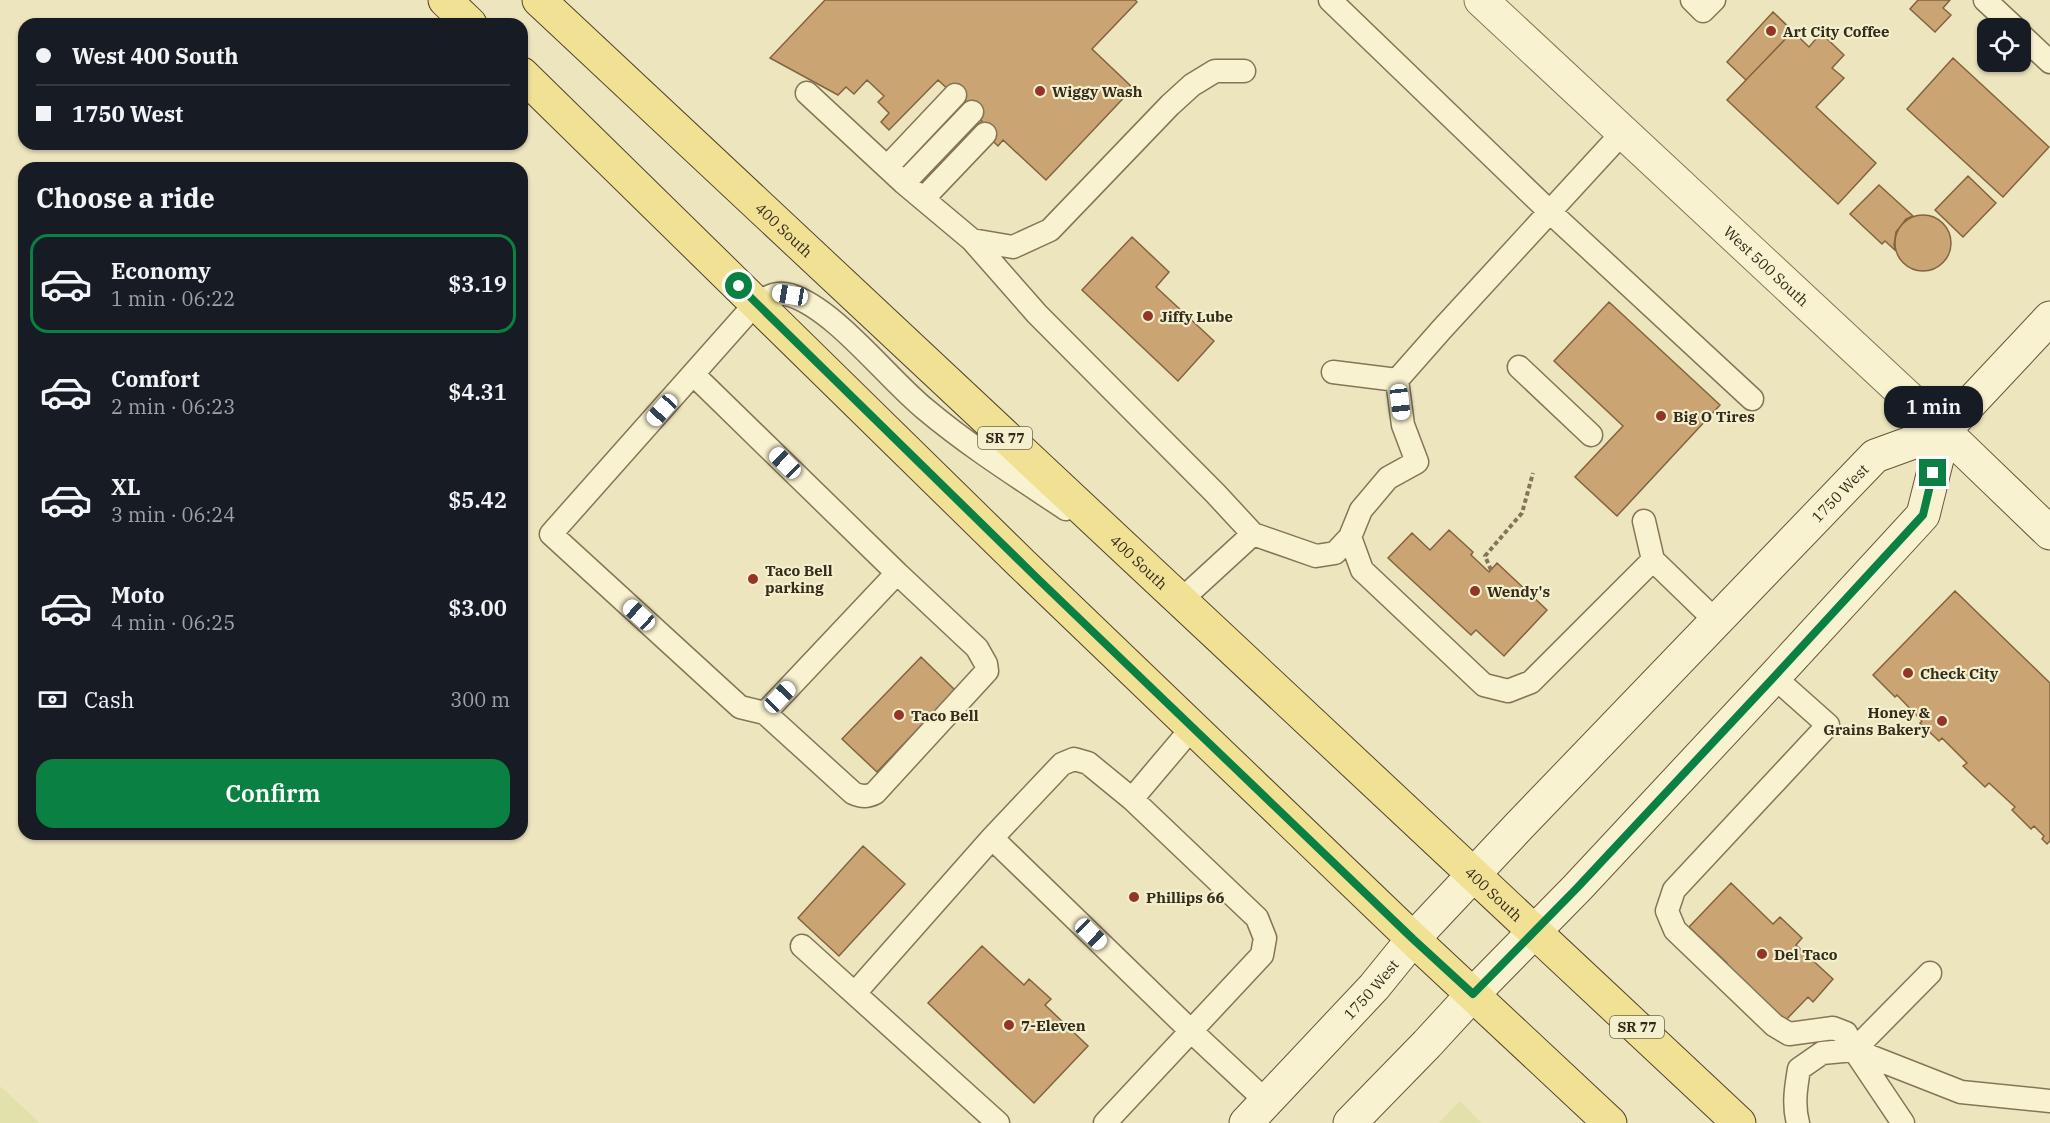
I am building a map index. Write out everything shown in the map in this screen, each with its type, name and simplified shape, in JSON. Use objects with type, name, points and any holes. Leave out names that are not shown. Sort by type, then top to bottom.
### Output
[{"type":"main road","points":[[445,0],[464,18]]},
{"type":"main road","name":"400 South","points":[[539,0],[1739,1123]]},
{"type":"main road","name":"West 500 South","points":[[1481,0],[1624,131],[2050,533]]},
{"type":"main road","points":[[528,80],[1192,728],[1610,1123]]},
{"type":"main road","points":[[1350,1123],[1536,931],[1923,515],[1944,431],[2050,318]]},
{"type":"main road","name":"1750 West","points":[[1256,1112],[1374,987],[1413,939],[1875,456],[1944,431]]},
{"type":"lane","points":[[1330,0],[1550,212],[1752,399]]},
{"type":"lane","points":[[1692,0],[1704,11],[1714,0]]},
{"type":"lane","points":[[1985,0],[2004,18]]},
{"type":"lane","points":[[2031,44],[2050,62]]},
{"type":"lane","points":[[972,240],[1013,247],[1050,230],[1192,85],[1215,71],[1244,71]]},
{"type":"lane","points":[[807,93],[904,183],[972,240],[1037,314],[1253,534],[1316,556],[1335,553],[1350,537],[1360,510],[1388,478],[1417,462],[1403,425],[1397,380],[1624,131]]},
{"type":"lane","points":[[887,167],[955,95]]},
{"type":"lane","points":[[904,183],[972,112]]},
{"type":"lane","points":[[923,199],[985,134]]},
{"type":"lane","points":[[694,375],[977,648],[987,664],[987,671],[875,793],[869,796],[853,794],[765,713],[740,707],[551,534],[756,303],[776,292],[804,301],[844,332],[923,408],[970,444],[1126,551]]},
{"type":"lane","points":[[1520,367],[1591,435]]},
{"type":"lane","points":[[1333,372],[1397,380]]},
{"type":"lane","points":[[1644,521],[1653,560],[1716,621]]},
{"type":"lane","points":[[1180,601],[1253,534]]},
{"type":"lane","points":[[1350,537],[1362,570],[1484,684],[1508,691],[1531,682],[1653,560]]},
{"type":"lane","points":[[765,713],[897,573]]},
{"type":"lane","points":[[1774,677],[1828,725],[1674,890],[1667,911],[1676,930],[1774,1024],[1789,1034],[1833,1028],[1846,1033],[1854,1050],[1904,1123]]},
{"type":"lane","points":[[1132,799],[1192,728]]},
{"type":"lane","points":[[855,993],[992,838],[1062,764],[1074,759],[1088,764],[1132,799],[1257,918],[1265,938],[1262,955],[1105,1123]]},
{"type":"lane","points":[[992,838],[1191,1031],[1256,1112]]},
{"type":"lane","points":[[802,946],[998,1123]]},
{"type":"lane","points":[[1854,1050],[1930,973]]},
{"type":"lane","points":[[1798,1123],[1795,1114],[1795,1097],[1799,1069],[1822,1053],[1854,1050],[1961,1092],[2050,1101]]},
{"type":"path","points":[[1491,570],[1485,556],[1522,513],[1533,473]]},
{"type":"green space","points":[[0,1086],[40,1123],[0,1123]]},
{"type":"green space","points":[[1460,1101],[1481,1123],[1439,1123]]},
{"type":"building","name":"Wiggy Wash","points":[[825,0],[1135,0],[1137,2],[1092,49],[1133,88],[1046,180],[1003,140],[998,146],[977,126],[982,121],[938,80],[889,130],[881,122],[889,113],[878,102],[884,96],[867,80],[854,94],[846,87],[838,95],[770,58]]},
{"type":"building","points":[[1918,0],[1950,0],[1943,8],[1951,15],[1935,32],[1910,9]]},
{"type":"building","points":[[1773,12],[1809,47],[1821,33],[1844,55],[1832,68],[1844,78],[1816,107],[1876,163],[1838,204],[1727,100],[1746,80],[1727,62]]},
{"type":"building","points":[[1773,12],[1793,31],[1746,80],[1727,62]]},
{"type":"building","points":[[1953,58],[2049,147],[2003,197],[1907,109]]},
{"type":"building","points":[[1968,176],[1996,203],[1963,237],[1935,210]]},
{"type":"building","points":[[1879,185],[1913,216],[1906,219],[1896,232],[1894,245],[1896,251],[1885,241],[1882,244],[1850,214]]},
{"type":"building","points":[[1917,215],[1929,215],[1939,219],[1947,227],[1951,243],[1947,259],[1939,267],[1929,271],[1917,271],[1907,267],[1899,259],[1895,249],[1895,237],[1899,227],[1907,219]]},
{"type":"building","name":"Jiffy Lube","points":[[1132,237],[1169,272],[1156,287],[1214,341],[1178,381],[1082,290]]},
{"type":"building","name":"Big O Tires","points":[[1609,302],[1720,405],[1617,516],[1575,477],[1623,426],[1554,361]]},
{"type":"building","name":"Wendy's","points":[[1449,530],[1473,552],[1471,555],[1489,572],[1497,563],[1547,610],[1504,656],[1476,630],[1471,635],[1388,558],[1412,533],[1430,550]]},
{"type":"building","points":[[1955,591],[2050,683],[2050,841],[2047,844],[2042,839],[2044,836],[2034,826],[2031,829],[2012,810],[2015,807],[1989,783],[1985,787],[1963,766],[1967,763],[1942,738],[1939,741],[1920,723],[1922,721],[1897,695],[1895,697],[1873,675]]},
{"type":"building","name":"Taco Bell","points":[[921,657],[955,690],[877,772],[842,739]]},
{"type":"building","points":[[863,846],[905,884],[839,956],[798,918]]},
{"type":"building","name":"Del Taco","points":[[1731,883],[1773,924],[1780,917],[1802,938],[1796,945],[1833,979],[1813,1002],[1808,997],[1783,1023],[1723,966],[1727,963],[1689,927]]},
{"type":"building","name":"7-Eleven","points":[[982,946],[1024,985],[1029,979],[1051,999],[1045,1005],[1088,1046],[1034,1103],[928,1003]]},
{"type":"place","name":"Art City Coffee","points":[[1771,31]]},
{"type":"place","name":"Wiggy Wash","points":[[1040,91]]},
{"type":"place","name":"Jiffy Lube","points":[[1148,316]]},
{"type":"place","name":"Big O Tires","points":[[1661,416]]},
{"type":"place","name":"Taco Bell parking","points":[[753,579]]},
{"type":"place","name":"Wendy's","points":[[1475,591]]},
{"type":"place","name":"Check City","points":[[1908,673]]},
{"type":"place","name":"Taco Bell","points":[[899,715]]},
{"type":"place","name":"Honey & Grains Bakery","points":[[1942,721]]},
{"type":"place","name":"Phillips 66","points":[[1134,897]]},
{"type":"place","name":"Del Taco","points":[[1762,954]]},
{"type":"place","name":"7-Eleven","points":[[1009,1025]]},
{"type":"route","points":[[739,286],[1038,579],[1473,994],[1577,888],[1923,515],[1933,473]]}]
